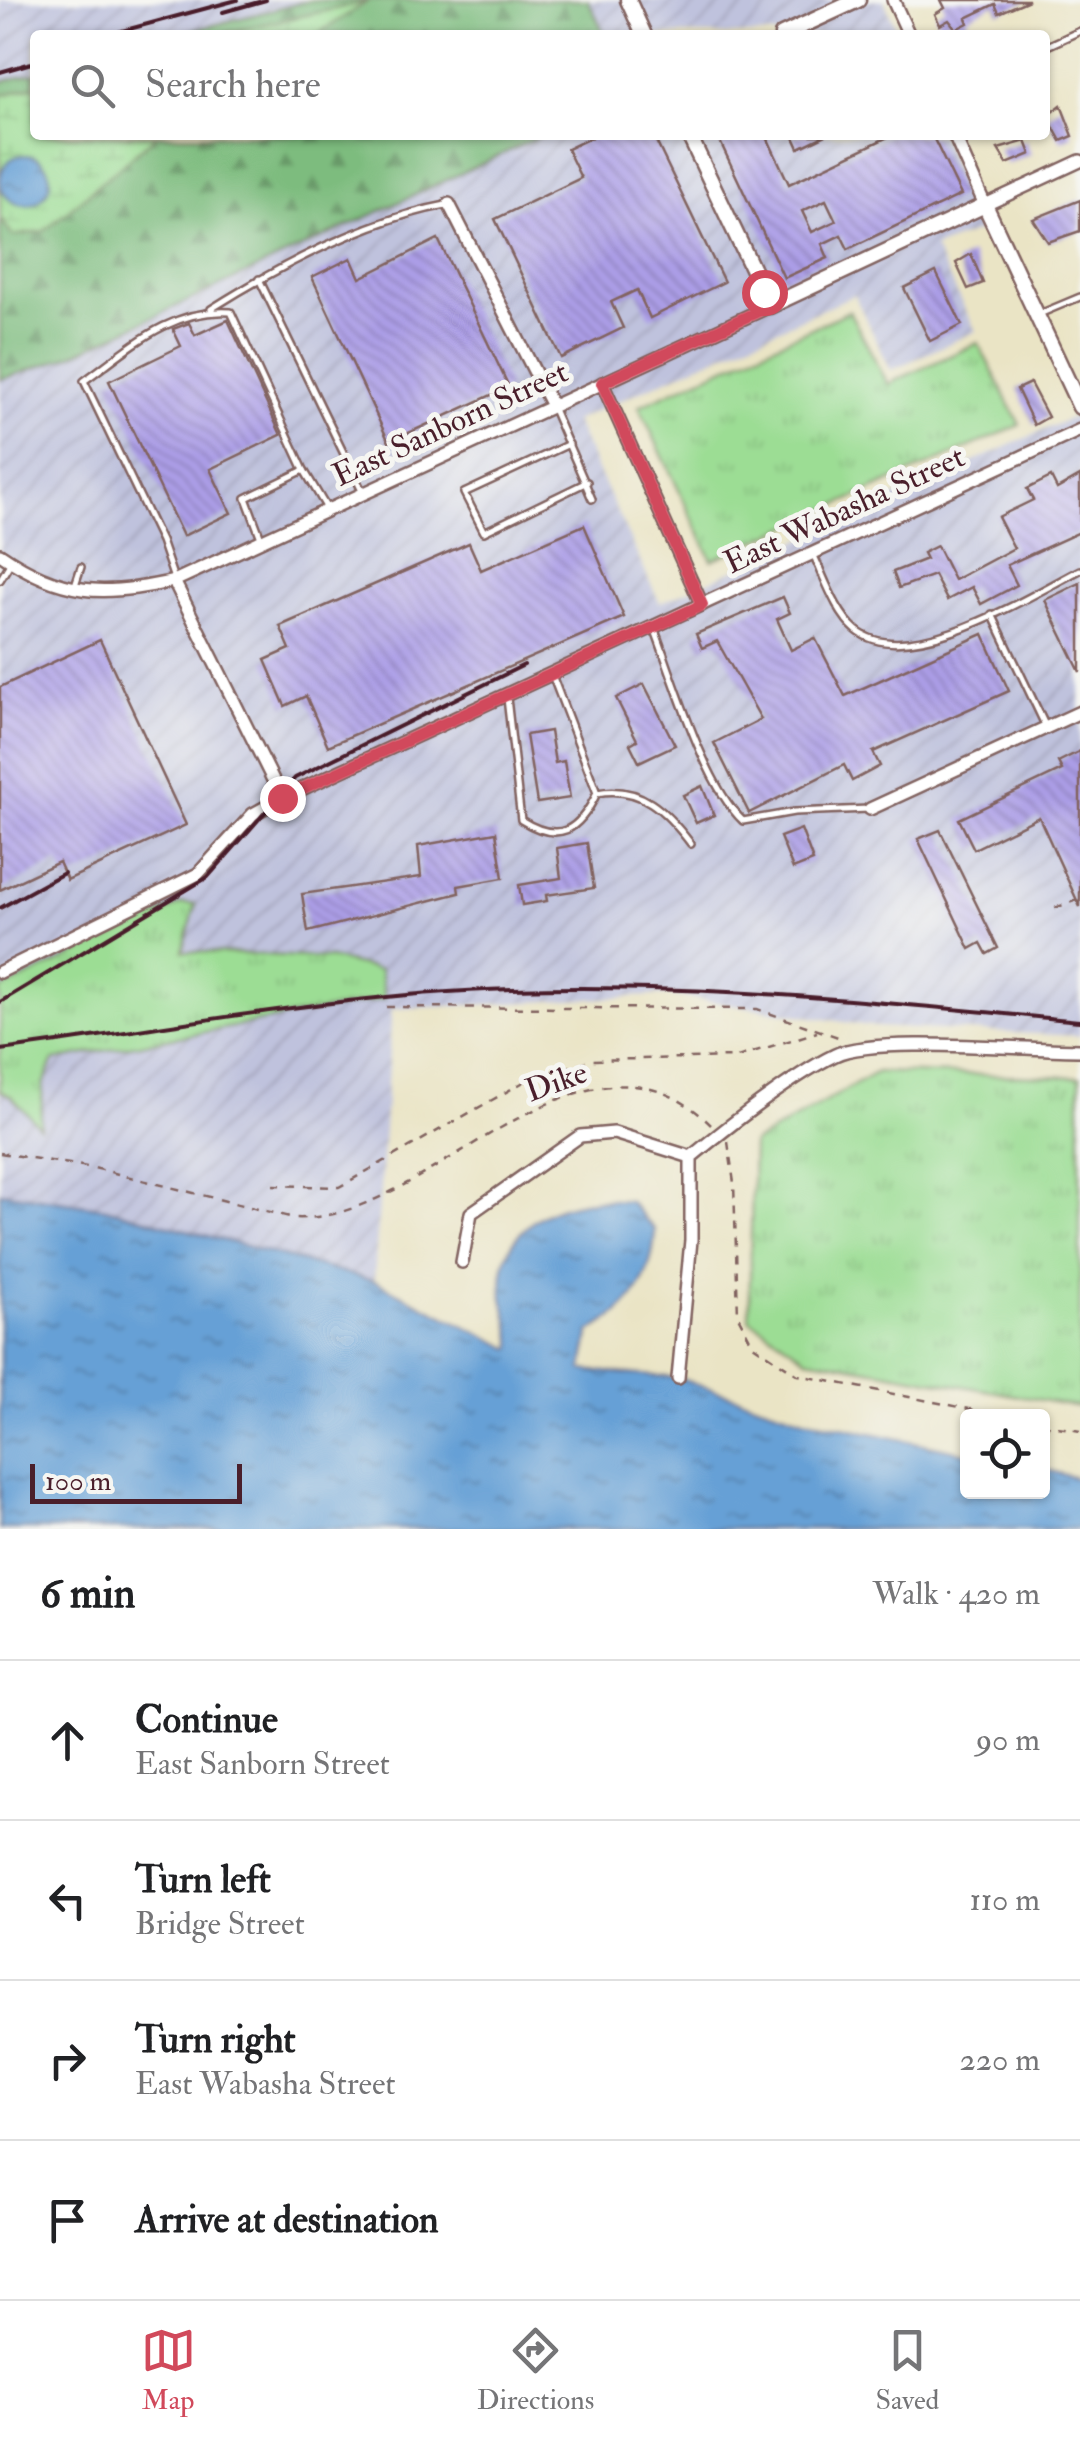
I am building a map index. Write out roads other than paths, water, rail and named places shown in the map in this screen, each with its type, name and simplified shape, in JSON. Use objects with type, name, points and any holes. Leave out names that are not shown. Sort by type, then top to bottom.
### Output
[{"type":"street","points":[[628,0],[642,30]]},
{"type":"street","points":[[793,30],[858,0]]},
{"type":"street","points":[[893,0],[907,30]]},
{"type":"street","points":[[691,140],[770,306]]},
{"type":"street","points":[[956,140],[1080,408]]},
{"type":"street","name":"East Sanborn Street","points":[[5,558],[74,591],[120,594],[174,581],[1080,161]]},
{"type":"street","points":[[449,204],[552,406]]},
{"type":"street","points":[[602,383],[702,605]]},
{"type":"street","name":"East Wabasha Street","points":[[0,972],[198,874],[253,814],[282,798],[1080,430]]},
{"type":"street","points":[[174,581],[282,798]]},
{"type":"street","points":[[870,809],[1080,712]]},
{"type":"street","points":[[678,1378],[691,1240],[692,1158],[720,1134],[837,1054],[871,1046],[1080,1050]]},
{"type":"street","points":[[462,1262],[472,1213],[580,1136],[614,1133],[692,1158]]},
{"type":"lane","points":[[1050,45],[1080,31]]},
{"type":"lane","points":[[174,581],[161,541],[84,381],[168,321],[208,310],[259,279],[408,212],[449,204]]},
{"type":"lane","points":[[259,279],[363,494]]},
{"type":"lane","points":[[1037,316],[1080,297]]},
{"type":"lane","points":[[208,310],[232,312],[304,470],[328,510]]},
{"type":"lane","points":[[552,406],[592,499]]},
{"type":"lane","points":[[569,444],[464,492],[484,532],[587,482]]},
{"type":"lane","points":[[262,540],[246,498],[304,470]]},
{"type":"lane","points":[[813,554],[854,628],[869,638],[915,642],[992,614],[1080,570]]},
{"type":"lane","points":[[0,580],[5,558]]},
{"type":"lane","points":[[74,591],[80,566]]},
{"type":"lane","points":[[992,614],[1046,727]]},
{"type":"lane","points":[[654,627],[700,747],[731,810],[743,821],[794,812],[870,809]]},
{"type":"lane","points":[[506,695],[521,820],[541,833],[562,832],[585,818],[597,793],[552,674]]},
{"type":"lane","points":[[597,793],[622,789],[644,800],[670,816],[692,844]]},
{"type":"water","points":[[25,155],[43,162],[50,180],[43,198],[25,205],[7,198],[0,180],[7,162]]},
{"type":"water","points":[[0,1192],[105,1208],[374,1281],[512,1349],[502,1288],[513,1244],[526,1228],[562,1207],[583,1202],[629,1201],[655,1230],[650,1263],[628,1302],[590,1332],[582,1370],[678,1378],[804,1419],[960,1452],[960,1499],[1050,1499],[1050,1471],[1080,1479],[1080,1529],[0,1529]]},
{"type":"railway","points":[[126,30],[237,0]]},
{"type":"railway","points":[[223,12],[266,0]]},
{"type":"railway","points":[[0,72],[30,63]]},
{"type":"railway","points":[[0,1002],[208,877],[295,778],[524,665]]},
{"type":"railway","points":[[0,908],[64,873]]},
{"type":"railway","points":[[0,1050],[321,1004],[512,989],[726,992],[1080,1021]]}]
